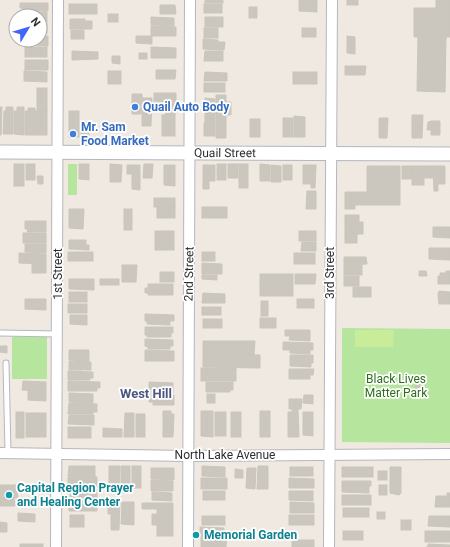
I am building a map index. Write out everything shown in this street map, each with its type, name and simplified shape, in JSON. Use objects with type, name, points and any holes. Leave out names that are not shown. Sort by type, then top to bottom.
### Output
[{"type":"street","name":"1st Street","points":[[56,547],[58,334],[58,0]]},
{"type":"street","name":"2nd Street","points":[[188,547],[190,0]]},
{"type":"street","name":"3rd Street","points":[[329,547],[332,0]]},
{"type":"street","name":"Quail Street","points":[[0,152],[58,151],[450,154]]},
{"type":"street","name":"North Lake Avenue","points":[[4,453],[188,456],[450,454]]},
{"type":"lane","points":[[0,333],[58,334]]},
{"type":"lane","points":[[4,453],[6,363]]},
{"type":"green space","points":[[68,164],[77,164],[77,195],[68,195]]},
{"type":"green space","name":"Black Lives Matter Park","points":[[342,328],[450,329],[450,443],[342,442]]},
{"type":"green space","points":[[355,330],[394,330],[393,347],[355,347]]},
{"type":"green space","points":[[12,337],[47,337],[47,379],[12,379]]},
{"type":"building","points":[[205,0],[223,0],[223,3],[205,3]]},
{"type":"building","points":[[299,0],[317,0],[317,3],[299,3]]},
{"type":"building","points":[[347,0],[358,0],[358,5],[347,5]]},
{"type":"building","points":[[436,0],[450,0],[450,8],[436,8]]},
{"type":"building","points":[[20,3],[48,3],[48,8],[20,8]]},
{"type":"building","points":[[299,3],[317,3],[317,12],[299,11]]},
{"type":"building","points":[[69,4],[97,4],[97,14],[69,14]]},
{"type":"building","points":[[204,4],[222,4],[222,13],[204,13]]},
{"type":"building","points":[[160,5],[175,5],[176,14],[160,14]]},
{"type":"building","points":[[249,7],[257,7],[257,18],[249,18]]},
{"type":"building","points":[[414,8],[450,8],[450,37],[446,37],[445,92],[417,91],[418,37],[414,37]]},
{"type":"building","points":[[108,14],[118,14],[118,22],[108,22]]},
{"type":"building","points":[[151,17],[174,18],[174,26],[151,25]]},
{"type":"building","points":[[205,17],[223,17],[223,27],[205,27]]},
{"type":"building","points":[[70,19],[85,19],[85,21],[92,21],[92,29],[70,29]]},
{"type":"building","points":[[151,26],[176,27],[176,36],[151,36]]},
{"type":"building","points":[[204,28],[218,28],[218,38],[204,38]]},
{"type":"building","points":[[302,28],[316,28],[316,37],[302,37]]},
{"type":"building","points":[[71,30],[84,30],[84,39],[71,39]]},
{"type":"building","points":[[136,36],[152,36],[152,44],[136,43]]},
{"type":"building","points":[[347,36],[355,37],[355,54],[347,53]]},
{"type":"building","points":[[203,39],[225,42],[224,50],[203,49]]},
{"type":"building","points":[[151,47],[176,48],[176,58],[151,58]]},
{"type":"building","points":[[25,48],[47,48],[47,57],[25,57]]},
{"type":"building","points":[[72,51],[98,52],[98,59],[72,60]]},
{"type":"building","points":[[205,51],[223,51],[223,61],[204,61]]},
{"type":"building","points":[[139,53],[147,53],[147,59],[139,59]]},
{"type":"building","points":[[112,56],[120,56],[120,64],[112,63]]},
{"type":"building","points":[[25,60],[48,60],[48,70],[25,70]]},
{"type":"building","points":[[345,66],[366,66],[365,75],[345,75]]},
{"type":"building","points":[[156,70],[176,70],[175,79],[156,79]]},
{"type":"building","points":[[24,71],[47,72],[47,82],[24,81]]},
{"type":"building","points":[[108,71],[121,71],[121,84],[108,84]]},
{"type":"building","points":[[205,72],[227,73],[227,81],[204,81]]},
{"type":"building","points":[[293,72],[317,72],[317,84],[293,84]]},
{"type":"building","points":[[204,83],[225,83],[225,92],[204,92]]},
{"type":"building","points":[[37,88],[47,88],[47,111],[37,111]]},
{"type":"building","points":[[154,93],[176,93],[176,102],[154,101]]},
{"type":"building","points":[[132,94],[142,94],[142,98],[152,98],[151,126],[142,126],[142,114],[132,114]]},
{"type":"building","points":[[216,95],[226,95],[226,102],[231,102],[231,115],[226,115],[226,138],[216,138]]},
{"type":"building","points":[[205,98],[215,99],[215,104],[205,104]]},
{"type":"building","points":[[153,102],[175,103],[175,115],[165,115],[166,112],[152,111]]},
{"type":"building","points":[[0,107],[2,107],[1,135],[0,135]]},
{"type":"building","points":[[6,107],[13,107],[13,134],[3,134],[4,111],[6,111]]},
{"type":"building","points":[[17,107],[24,107],[24,135],[14,134],[14,111],[17,111]]},
{"type":"building","points":[[28,108],[35,108],[35,135],[25,135],[25,111],[28,111]]},
{"type":"building","points":[[205,109],[215,109],[215,113],[205,113]]},
{"type":"building","points":[[35,111],[47,111],[47,135],[35,135]]},
{"type":"building","points":[[69,111],[79,111],[79,137],[69,137]]},
{"type":"building","points":[[205,113],[215,113],[215,118],[205,118]]},
{"type":"building","points":[[162,115],[175,115],[175,136],[162,136]]},
{"type":"building","points":[[412,115],[423,115],[422,138],[412,138]]},
{"type":"building","points":[[294,116],[305,117],[305,137],[294,137]]},
{"type":"building","points":[[205,118],[215,118],[215,123],[205,123]]},
{"type":"building","points":[[283,118],[293,118],[293,137],[283,137]]},
{"type":"building","points":[[379,118],[388,118],[387,138],[379,138]]},
{"type":"building","points":[[250,119],[260,119],[260,137],[250,137]]},
{"type":"building","points":[[440,121],[440,135],[431,135],[431,130],[427,130],[428,122]]},
{"type":"building","points":[[81,122],[89,122],[89,136],[81,136]]},
{"type":"building","points":[[204,123],[215,123],[215,136],[204,136]]},
{"type":"building","points":[[14,164],[24,164],[24,186],[14,186]]},
{"type":"building","points":[[26,164],[35,164],[35,180],[26,180]]},
{"type":"building","points":[[79,164],[89,164],[89,180],[79,179]]},
{"type":"building","points":[[110,164],[122,165],[121,182],[110,182]]},
{"type":"building","points":[[144,164],[153,164],[152,178],[143,178]]},
{"type":"building","points":[[217,164],[226,164],[226,180],[217,180]]},
{"type":"building","points":[[228,164],[238,164],[238,178],[228,178]]},
{"type":"building","points":[[239,164],[248,164],[248,188],[239,188]]},
{"type":"building","points":[[260,164],[270,165],[270,181],[260,181]]},
{"type":"building","points":[[127,165],[132,165],[132,174],[127,174]]},
{"type":"building","points":[[132,165],[140,165],[140,190],[132,189]]},
{"type":"building","points":[[164,165],[175,165],[175,186],[164,185]]},
{"type":"building","points":[[203,165],[215,165],[215,181],[209,181],[209,189],[203,189]]},
{"type":"building","points":[[271,165],[281,166],[281,182],[271,182]]},
{"type":"building","points":[[283,165],[292,165],[292,180],[283,180]]},
{"type":"building","points":[[303,165],[316,165],[315,188],[311,188],[311,184],[303,184]]},
{"type":"building","points":[[367,166],[400,166],[400,205],[355,205],[355,209],[345,209],[345,192],[367,192]]},
{"type":"building","points":[[402,166],[412,166],[412,179],[402,179]]},
{"type":"building","points":[[412,166],[424,166],[424,185],[412,185]]},
{"type":"building","points":[[424,166],[433,166],[434,178],[424,178]]},
{"type":"building","points":[[433,166],[445,166],[445,184],[438,184],[438,191],[434,191]]},
{"type":"building","points":[[37,176],[43,176],[43,184],[38,184]]},
{"type":"building","points":[[307,191],[316,191],[316,209],[306,209]]},
{"type":"building","points":[[154,198],[175,198],[175,207],[154,207]]},
{"type":"building","points":[[157,207],[175,207],[175,218],[157,218]]},
{"type":"building","points":[[202,207],[227,207],[227,218],[202,218]]},
{"type":"building","points":[[69,209],[84,209],[83,229],[69,228]]},
{"type":"building","points":[[124,209],[132,209],[132,230],[124,230]]},
{"type":"building","points":[[345,215],[359,215],[359,222],[345,222]]},
{"type":"building","points":[[25,221],[46,221],[46,232],[27,232],[28,229],[25,229]]},
{"type":"building","points":[[345,222],[363,222],[363,234],[345,234]]},
{"type":"building","points":[[433,227],[450,227],[450,238],[433,237]]},
{"type":"building","points":[[155,231],[174,231],[174,250],[155,250]]},
{"type":"building","points":[[299,231],[316,231],[316,241],[299,241]]},
{"type":"building","points":[[23,233],[46,233],[46,243],[23,243]]},
{"type":"building","points":[[345,234],[357,234],[357,243],[345,243]]},
{"type":"building","points":[[69,240],[86,240],[86,245],[89,245],[89,250],[69,249]]},
{"type":"building","points":[[302,242],[316,242],[316,251],[301,251]]},
{"type":"building","points":[[25,244],[46,244],[46,253],[25,252]]},
{"type":"building","points":[[429,248],[450,248],[450,260],[429,259]]},
{"type":"building","points":[[68,252],[93,252],[93,261],[68,261]]},
{"type":"building","points":[[202,252],[215,252],[215,261],[202,261]]},
{"type":"building","points":[[19,253],[46,254],[46,264],[19,263]]},
{"type":"building","points":[[294,253],[315,253],[315,264],[294,264]]},
{"type":"building","points":[[344,257],[366,257],[367,264],[344,265]]},
{"type":"building","points":[[32,263],[46,264],[46,273],[32,273]]},
{"type":"building","points":[[202,263],[222,264],[222,274],[202,274]]},
{"type":"building","points":[[122,265],[137,265],[136,282],[122,282]]},
{"type":"building","points":[[344,265],[362,265],[362,275],[344,275]]},
{"type":"building","points":[[419,271],[426,271],[427,276],[419,276]]},
{"type":"building","points":[[446,271],[450,271],[450,284],[438,284],[438,276],[440,276],[440,273],[446,273]]},
{"type":"building","points":[[160,272],[174,272],[174,282],[160,282]]},
{"type":"building","points":[[260,274],[293,274],[293,296],[260,296]]},
{"type":"building","points":[[295,274],[316,274],[315,284],[295,284]]},
{"type":"building","points":[[202,275],[217,275],[217,280],[202,279]]},
{"type":"building","points":[[344,276],[359,276],[359,286],[344,286]]},
{"type":"building","points":[[69,279],[94,279],[94,290],[69,289]]},
{"type":"building","points":[[100,279],[119,279],[119,285],[100,285]]},
{"type":"building","points":[[148,284],[173,284],[173,295],[148,295],[148,293],[145,293],[145,288],[148,288]]},
{"type":"building","points":[[353,287],[371,287],[371,297],[353,297]]},
{"type":"building","points":[[439,291],[450,292],[450,304],[439,304]]},
{"type":"building","points":[[69,292],[87,292],[87,302],[69,302]]},
{"type":"building","points":[[203,293],[225,294],[225,303],[202,303]]},
{"type":"building","points":[[25,299],[46,299],[46,310],[25,309]]},
{"type":"building","points":[[297,299],[314,299],[314,308],[297,308]]},
{"type":"building","points":[[261,301],[268,301],[268,316],[261,316]]},
{"type":"building","points":[[68,304],[87,304],[87,313],[68,313]]},
{"type":"building","points":[[202,307],[221,307],[221,315],[202,315]]},
{"type":"building","points":[[145,314],[174,315],[174,321],[170,321],[170,325],[147,324],[147,321],[145,321]]},
{"type":"building","points":[[70,315],[87,315],[87,325],[70,324]]},
{"type":"building","points":[[260,318],[276,318],[276,328],[260,328]]},
{"type":"building","points":[[203,319],[222,319],[222,328],[203,328]]},
{"type":"building","points":[[145,327],[173,327],[173,333],[171,333],[171,337],[147,337],[147,335],[145,335]]},
{"type":"building","points":[[285,330],[310,330],[310,341],[289,340],[290,336],[285,336]]},
{"type":"building","points":[[145,339],[173,340],[173,346],[170,346],[170,349],[148,349],[148,347],[145,346]]},
{"type":"building","points":[[203,341],[255,341],[254,355],[203,354]]},
{"type":"building","points":[[283,342],[313,343],[313,350],[310,350],[310,354],[290,353],[290,350],[283,350]]},
{"type":"building","points":[[0,346],[7,346],[7,353],[0,352]]},
{"type":"building","points":[[69,350],[89,350],[89,361],[69,360]]},
{"type":"building","points":[[145,350],[174,351],[174,361],[145,361]]},
{"type":"building","points":[[203,354],[260,355],[260,368],[203,367]]},
{"type":"building","points":[[290,355],[313,355],[313,363],[311,363],[311,367],[290,366]]},
{"type":"building","points":[[69,361],[91,362],[91,370],[85,370],[84,366],[84,370],[69,370]]},
{"type":"building","points":[[201,368],[236,368],[236,381],[201,381]]},
{"type":"building","points":[[289,369],[314,369],[313,375],[310,375],[310,379],[289,379]]},
{"type":"building","points":[[68,371],[93,372],[93,378],[90,378],[90,380],[68,380]]},
{"type":"building","points":[[23,381],[46,382],[46,391],[22,390]]},
{"type":"building","points":[[68,381],[100,382],[100,388],[97,388],[97,391],[68,391]]},
{"type":"building","points":[[149,382],[173,383],[173,393],[149,393]]},
{"type":"building","points":[[206,382],[233,382],[233,390],[230,390],[230,392],[206,392]]},
{"type":"building","points":[[415,385],[425,385],[425,390],[415,391]]},
{"type":"building","points":[[28,390],[46,391],[46,401],[28,400]]},
{"type":"building","points":[[69,393],[93,394],[93,403],[69,402]]},
{"type":"building","points":[[207,394],[215,394],[215,403],[207,403]]},
{"type":"building","points":[[149,395],[174,395],[174,405],[153,405],[153,402],[149,402]]},
{"type":"building","points":[[304,395],[313,395],[313,404],[303,403]]},
{"type":"building","points":[[289,399],[302,399],[301,409],[298,409],[299,437],[288,437],[288,412],[292,412],[292,409],[289,409]]},
{"type":"building","points":[[69,403],[97,404],[97,412],[93,412],[93,414],[68,414]]},
{"type":"building","points":[[163,411],[171,411],[171,414],[174,414],[173,437],[163,437]]},
{"type":"building","points":[[201,411],[213,411],[213,437],[201,436]]},
{"type":"building","points":[[260,411],[270,411],[270,437],[260,437]]},
{"type":"building","points":[[16,412],[24,412],[24,438],[16,438]]},
{"type":"building","points":[[215,412],[226,412],[226,436],[215,436]]},
{"type":"building","points":[[231,412],[241,412],[241,437],[231,437]]},
{"type":"building","points":[[303,412],[313,412],[313,436],[303,435]]},
{"type":"building","points":[[26,413],[35,413],[35,437],[26,437]]},
{"type":"building","points":[[35,413],[46,413],[46,437],[35,437]]},
{"type":"building","points":[[125,413],[134,413],[134,437],[124,437]]},
{"type":"building","points":[[136,414],[145,414],[145,437],[136,437]]},
{"type":"building","points":[[69,415],[94,415],[94,425],[68,424]]},
{"type":"building","points":[[68,427],[91,427],[91,438],[68,438]]},
{"type":"building","points":[[103,428],[122,429],[122,437],[103,437]]},
{"type":"building","points":[[69,466],[95,466],[95,477],[68,476]]},
{"type":"building","points":[[109,466],[120,466],[119,488],[109,488]]},
{"type":"building","points":[[121,466],[130,466],[130,488],[125,488],[125,484],[121,484]]},
{"type":"building","points":[[132,466],[141,466],[141,488],[132,488]]},
{"type":"building","points":[[202,466],[225,467],[225,477],[202,476]]},
{"type":"building","points":[[258,466],[268,466],[268,489],[257,489]]},
{"type":"building","points":[[290,467],[313,467],[313,476],[290,476]]},
{"type":"building","points":[[342,467],[373,467],[373,477],[342,477]]},
{"type":"building","points":[[390,467],[401,467],[401,493],[399,495],[390,493]]},
{"type":"building","points":[[151,468],[174,468],[174,480],[151,479]]},
{"type":"building","points":[[247,468],[256,468],[255,489],[246,488]]},
{"type":"building","points":[[235,469],[243,470],[243,478],[235,478]]},
{"type":"building","points":[[378,471],[387,471],[387,480],[378,480]]},
{"type":"building","points":[[68,477],[97,477],[97,487],[68,487]]},
{"type":"building","points":[[201,478],[227,478],[227,489],[201,489]]},
{"type":"building","points":[[289,478],[314,479],[314,488],[289,488]]},
{"type":"building","points":[[151,480],[173,481],[173,491],[151,491]]},
{"type":"building","points":[[342,481],[371,481],[369,493],[342,492]]},
{"type":"building","name":"Capital Region Prayer and Healing Center","points":[[0,485],[16,485],[18,498],[14,498],[15,506],[0,506]]},
{"type":"building","points":[[379,485],[387,485],[387,495],[379,495]]},
{"type":"building","points":[[70,489],[97,489],[97,498],[70,497]]},
{"type":"building","points":[[203,491],[225,491],[225,500],[203,500]]},
{"type":"building","points":[[289,491],[313,491],[313,501],[289,500]]},
{"type":"building","points":[[152,492],[172,493],[172,501],[152,500]]},
{"type":"building","points":[[447,493],[450,493],[450,507],[435,507],[436,496],[447,496]]},
{"type":"building","points":[[342,495],[371,495],[371,505],[342,505]]},
{"type":"building","points":[[108,499],[120,500],[119,530],[111,530],[111,514],[108,514]]},
{"type":"building","points":[[69,501],[97,502],[97,511],[69,511]]},
{"type":"building","points":[[122,502],[134,502],[134,525],[121,524]]},
{"type":"building","points":[[290,502],[314,503],[314,513],[290,513]]},
{"type":"building","points":[[142,503],[173,503],[173,515],[157,515],[157,509],[142,509]]},
{"type":"building","points":[[343,508],[369,508],[369,517],[343,517]]},
{"type":"building","points":[[377,512],[385,512],[385,519],[377,519]]},
{"type":"building","points":[[18,513],[35,514],[35,522],[18,521]]},
{"type":"building","points":[[152,514],[173,515],[173,525],[152,525]]},
{"type":"building","points":[[70,515],[84,515],[84,527],[70,527]]},
{"type":"building","points":[[289,515],[314,515],[314,525],[289,525]]},
{"type":"building","points":[[202,516],[225,516],[225,525],[202,525]]},
{"type":"building","points":[[429,516],[450,516],[450,527],[428,526]]},
{"type":"building","points":[[401,520],[411,520],[411,530],[401,530]]},
{"type":"building","points":[[0,522],[7,523],[7,532],[0,532]]},
{"type":"building","points":[[157,525],[173,525],[173,536],[157,536]]},
{"type":"building","points":[[200,527],[224,528],[224,537],[200,537]]},
{"type":"building","points":[[343,531],[363,531],[363,540],[343,540]]},
{"type":"building","points":[[425,531],[450,531],[450,542],[425,542]]},
{"type":"building","points":[[201,538],[227,538],[226,547],[201,547]]},
{"type":"building","points":[[292,540],[314,540],[314,547],[292,547]]},
{"type":"building","points":[[20,544],[43,544],[43,547],[20,547]]},
{"type":"building","points":[[428,544],[450,545],[450,547],[428,547]]},
{"type":"place","name":"Quail Auto Body","points":[[135,107]]},
{"type":"place","name":"Mr. Sam Food Market","points":[[73,134]]},
{"type":"place","name":"Capital Region Prayer and Healing Center","points":[[9,495]]},
{"type":"place","name":"Memorial Garden","points":[[196,535]]},
{"type":"district","name":"West Hill","points":[[146,393]]}]
